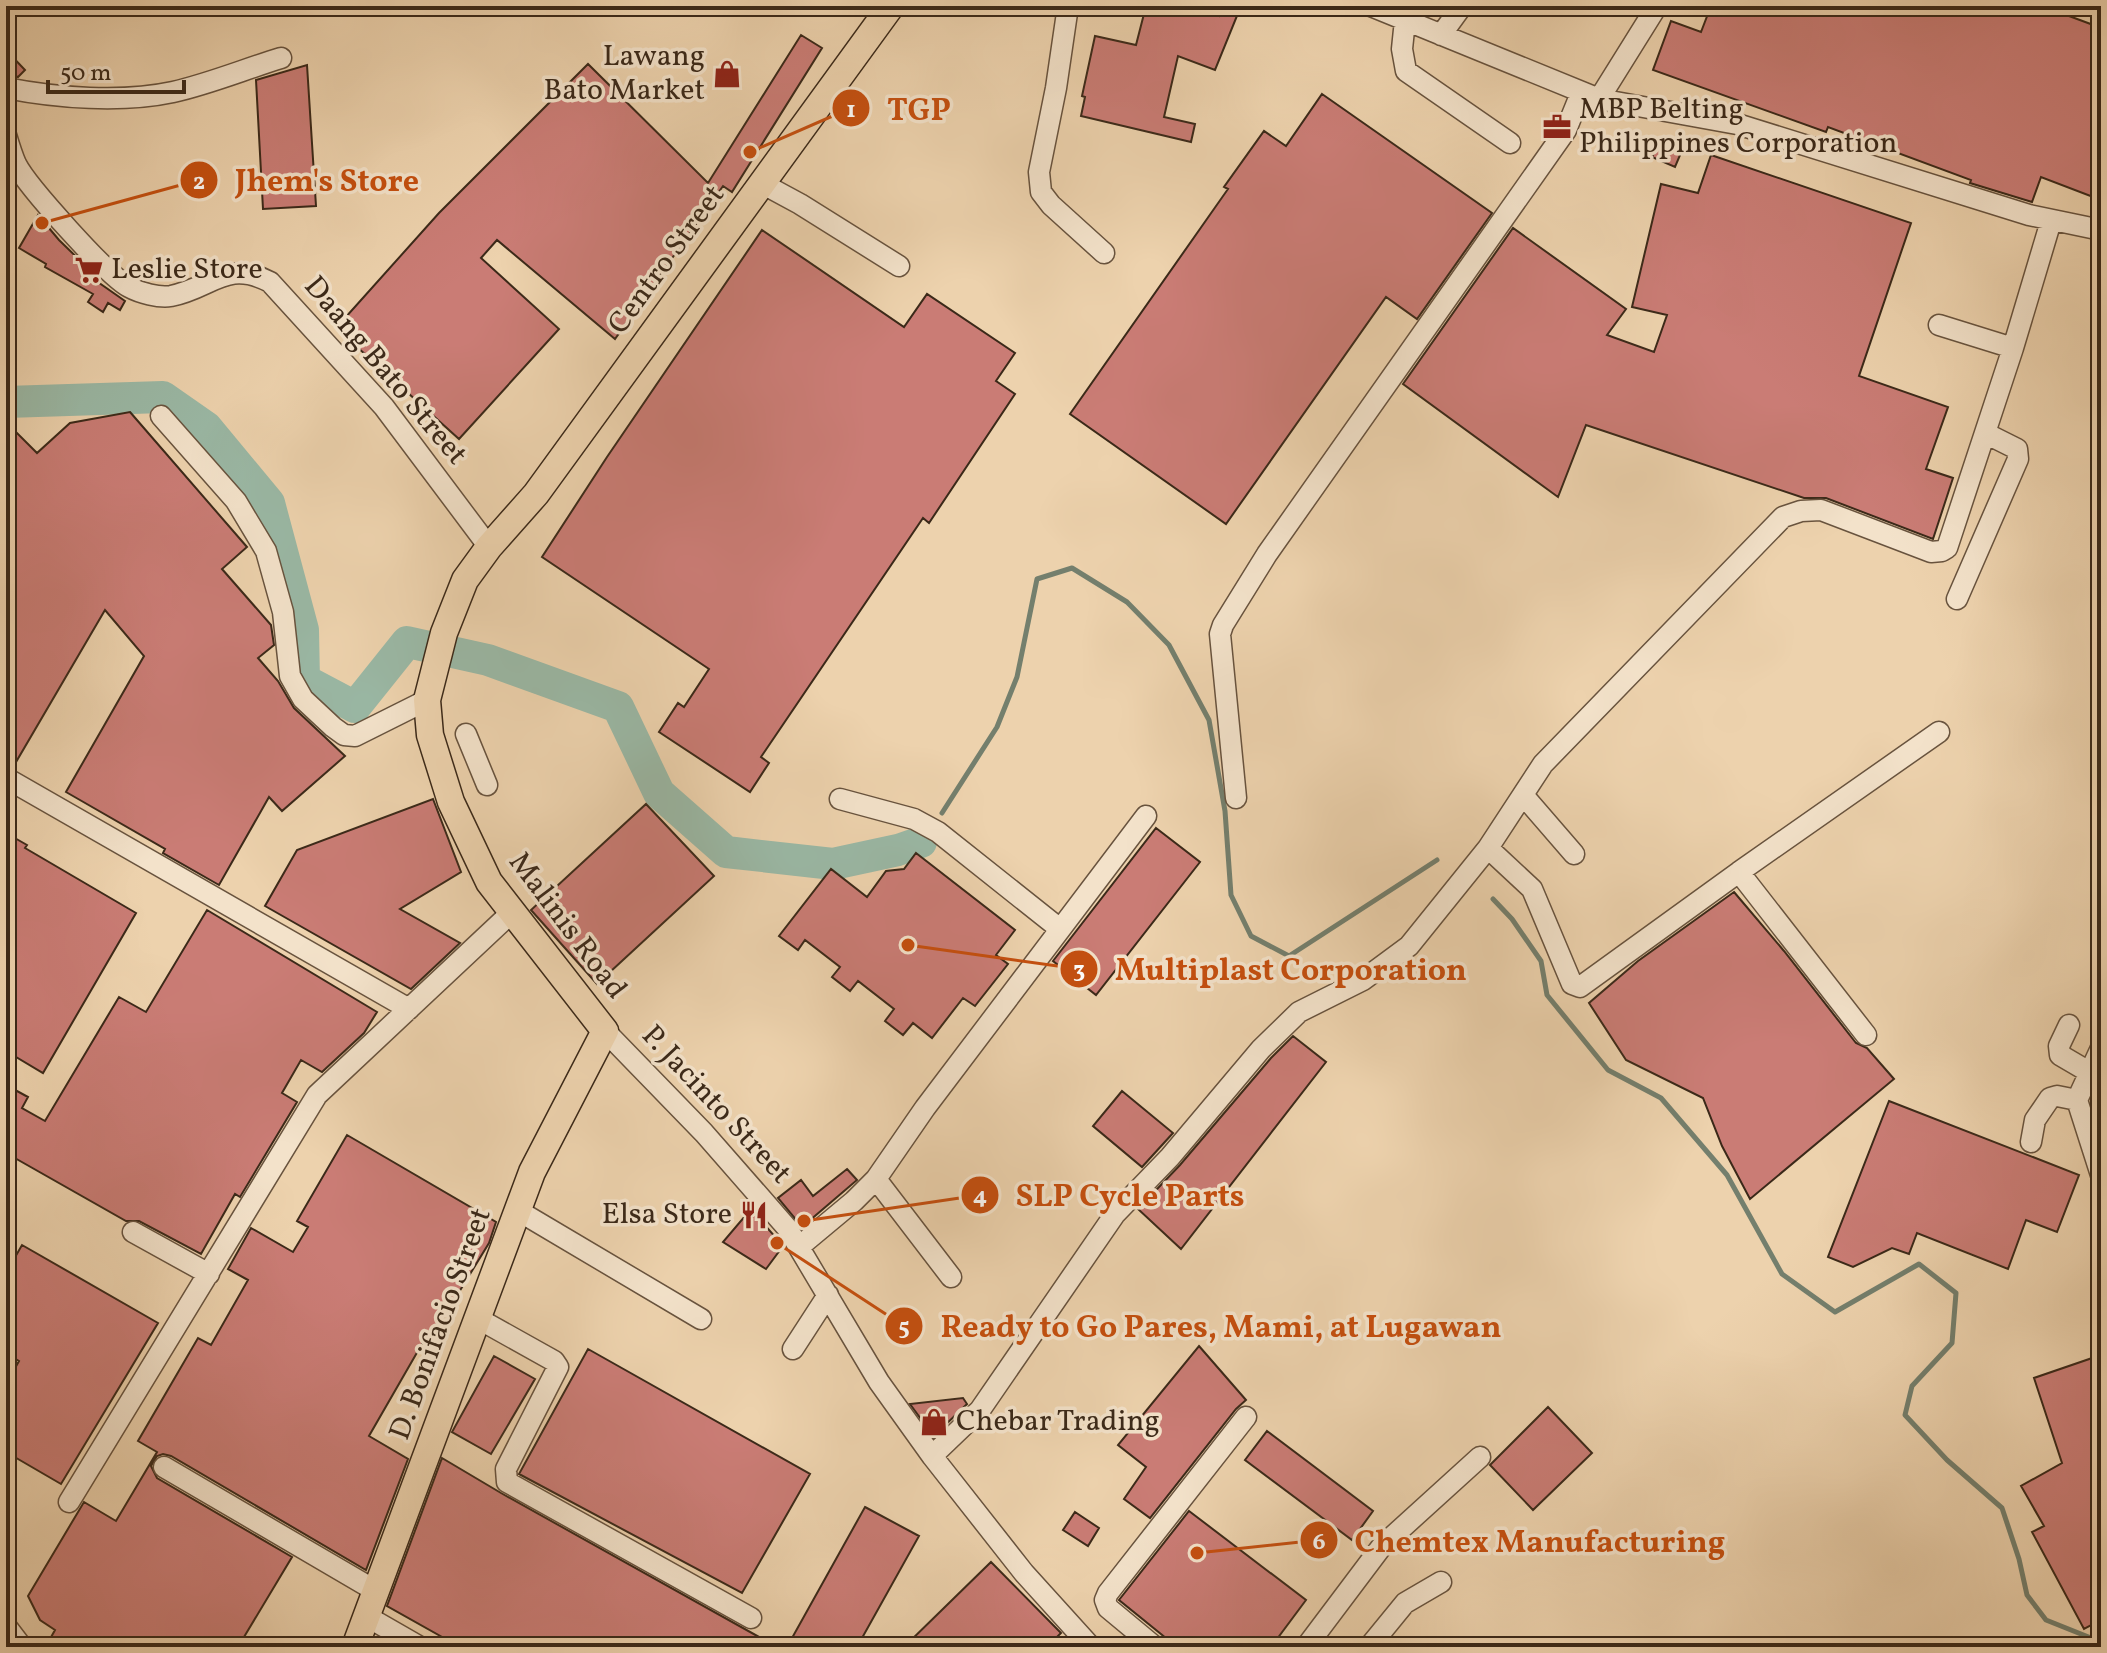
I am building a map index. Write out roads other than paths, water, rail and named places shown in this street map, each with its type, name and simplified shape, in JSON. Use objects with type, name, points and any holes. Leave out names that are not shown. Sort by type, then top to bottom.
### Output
[{"type":"main road","name":"Centro Street","points":[[489,547],[536,494],[891,6]]},
{"type":"main road","name":"Malinis Road","points":[[489,547],[465,580],[441,642],[427,700],[430,735],[451,802],[489,882],[605,1031]]},
{"type":"main road","name":"D. Bonifacio Street","points":[[355,1647],[517,1210],[547,1141],[605,1031]]},
{"type":"street","points":[[1068,6],[1039,172],[1041,192],[1104,253]]},
{"type":"street","points":[[1371,6],[1590,96],[1737,124],[2051,221],[2101,230]]},
{"type":"street","points":[[1441,35],[1462,6]]},
{"type":"street","points":[[1236,798],[1220,634],[1223,625],[1267,554],[1590,96],[1657,6]]},
{"type":"street","points":[[1405,20],[1402,49],[1406,71],[1510,143]]},
{"type":"street","points":[[6,88],[41,95],[125,99],[177,91],[281,58]]},
{"type":"street","name":"Daang Bato Street","points":[[6,135],[17,166],[37,194],[105,267],[127,286],[169,296],[230,273],[251,272],[270,282],[384,407],[489,547]]},
{"type":"street","points":[[763,184],[899,266]]},
{"type":"street","points":[[932,1456],[980,1410],[1115,1214],[1170,1157],[1261,1049],[1299,1012],[1363,980],[1409,946],[1488,848],[1543,764],[1783,517],[1801,511],[1821,510],[1931,552],[1947,548],[2051,221]]},
{"type":"street","points":[[1939,325],[2013,348]]},
{"type":"street","points":[[161,416],[236,501],[266,551],[283,612],[290,676],[303,699],[344,735],[355,736],[427,700]]},
{"type":"street","points":[[1957,599],[2018,459],[2017,449],[1985,433]]},
{"type":"street","points":[[1488,848],[1532,889],[1572,984],[1582,986],[1939,732]]},
{"type":"street","points":[[466,734],[487,785]]},
{"type":"street","points":[[6,778],[409,1009]]},
{"type":"street","points":[[1523,795],[1574,854]]},
{"type":"street","points":[[840,799],[914,819],[938,832],[1060,929]]},
{"type":"street","points":[[800,1246],[876,1179],[925,1108],[1146,816]]},
{"type":"street","points":[[1739,872],[1866,1035]]},
{"type":"street","points":[[69,1502],[317,1095],[511,913]]},
{"type":"street","points":[[2069,1025],[2059,1046],[2060,1055],[2095,1076]]},
{"type":"street","name":"P. Jacinto Street","points":[[605,1031],[704,1133],[788,1229],[879,1382],[932,1456],[1024,1573],[1091,1647]]},
{"type":"street","points":[[2077,1100],[2095,1076],[2101,1048]]},
{"type":"street","points":[[2031,1142],[2035,1120],[2050,1098],[2057,1096],[2077,1100]]},
{"type":"street","points":[[2077,1100],[2101,1175]]},
{"type":"street","points":[[876,1179],[951,1277]]},
{"type":"street","points":[[517,1210],[701,1319]]},
{"type":"street","points":[[133,1232],[209,1274]]},
{"type":"street","points":[[793,1349],[828,1295]]},
{"type":"street","points":[[477,1318],[554,1361],[558,1367],[506,1469],[507,1482],[751,1618]]},
{"type":"street","points":[[1144,1643],[1108,1608],[1105,1600],[1108,1593],[1246,1417]]},
{"type":"street","points":[[1306,1647],[1382,1546],[1480,1457]]},
{"type":"street","points":[[164,1467],[376,1591]]},
{"type":"street","points":[[1369,1647],[1405,1603],[1441,1582]]},
{"type":"street","points":[[366,1616],[420,1647]]},
{"type":"street","points":[[6,1626],[22,1647]]},
{"type":"waterway","points":[[6,402],[163,397],[206,427],[269,503],[303,630],[304,680],[355,707],[407,642],[488,660],[618,707],[659,793],[726,852],[833,864],[921,842]]},
{"type":"waterway","points":[[942,813],[997,727],[1017,677],[1037,579],[1072,568],[1127,602],[1169,645],[1209,720],[1225,811],[1231,895],[1251,936],[1289,956],[1437,860]]},
{"type":"waterway","points":[[1493,899],[1512,919],[1541,961],[1547,995],[1608,1070],[1661,1098],[1727,1175],[1782,1274],[1835,1312],[1919,1264],[1956,1293],[1952,1343],[1912,1386],[1905,1415],[1947,1460],[2002,1508],[2027,1595],[2046,1620],[2101,1642]]},
{"type":"place","name":"Lawang Bato Market","points":[[727,74]]},
{"type":"place","name":"MBP Belting Philippines Corporation","points":[[1557,127]]},
{"type":"place","name":"TGP","points":[[750,152]]},
{"type":"place","name":"Jhem's Store","points":[[42,223]]},
{"type":"place","name":"Leslie Store","points":[[89,270]]},
{"type":"place","name":"Multiplast Corporation","points":[[908,945]]},
{"type":"place","name":"Elsa Store","points":[[754,1215]]},
{"type":"place","name":"SLP Cycle Parts","points":[[804,1221]]},
{"type":"place","name":"Ready to Go Pares, Mami, at Lugawan","points":[[777,1243]]},
{"type":"place","name":"Chebar Trading","points":[[934,1422]]},
{"type":"place","name":"Chemtex Manufacturing","points":[[1197,1553]]}]
